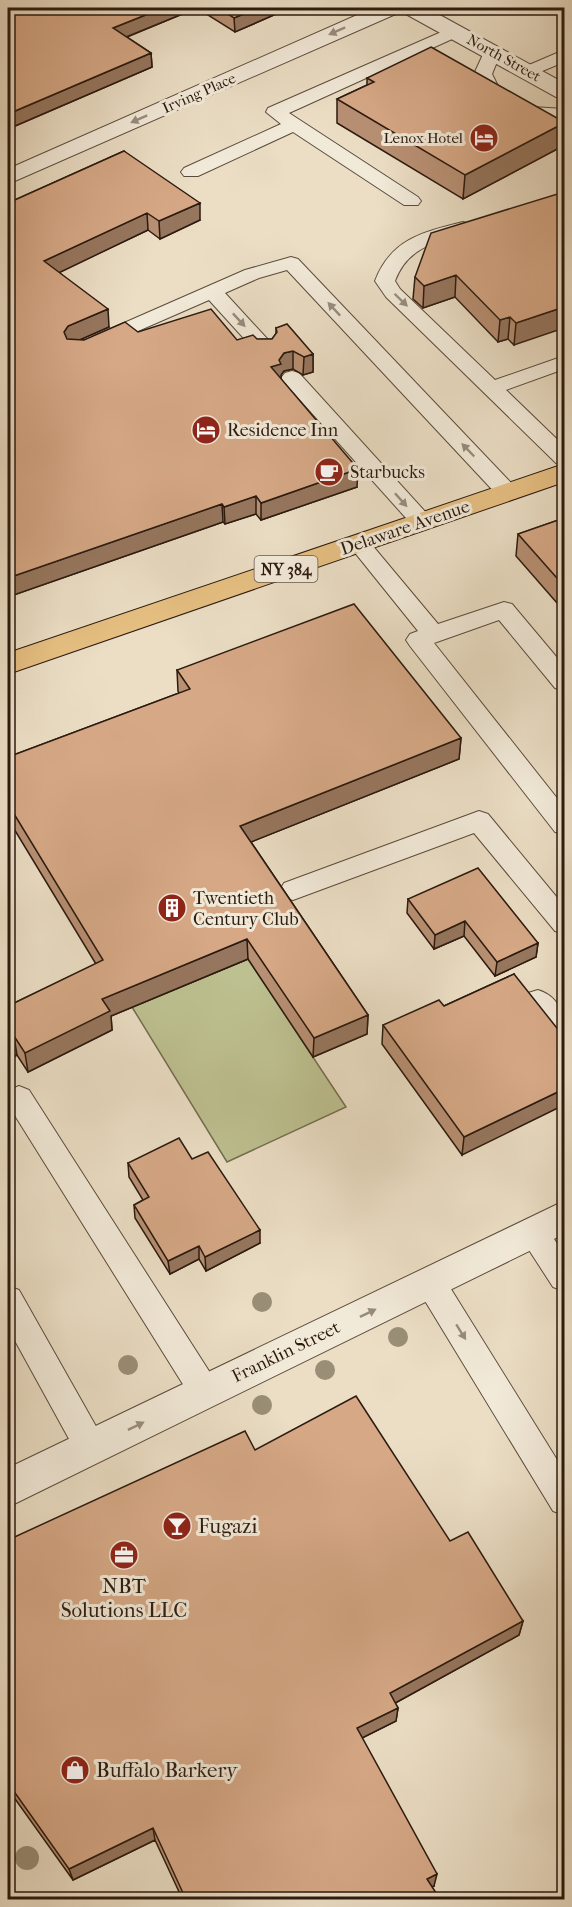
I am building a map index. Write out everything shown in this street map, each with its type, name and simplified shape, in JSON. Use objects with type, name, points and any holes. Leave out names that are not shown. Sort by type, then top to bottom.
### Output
[{"type":"main road","name":"Delaware Avenue","points":[[8,664],[564,473]]},
{"type":"street","name":"Irving Place","points":[[8,177],[390,8]]},
{"type":"street","name":"North Street","points":[[412,8],[564,92]]},
{"type":"street","name":"Franklin Street","points":[[8,1488],[548,1225]]},
{"type":"lane","points":[[411,201],[275,112],[455,31]]},
{"type":"lane","points":[[492,52],[483,74],[492,91],[529,112],[564,114]]},
{"type":"lane","points":[[528,72],[564,55]]},
{"type":"lane","points":[[191,172],[294,124]]},
{"type":"lane","points":[[486,221],[419,242],[400,254],[390,265],[386,281],[393,292],[564,458]]},
{"type":"lane","points":[[78,351],[252,274],[291,263],[508,493]]},
{"type":"lane","points":[[213,292],[265,349]]},
{"type":"lane","points":[[492,388],[564,362]]},
{"type":"lane","points":[[292,378],[422,522]]},
{"type":"lane","points":[[359,544],[434,635]]},
{"type":"lane","points":[[564,682],[504,610],[418,640],[564,825]]},
{"type":"lane","points":[[293,890],[480,820],[564,924]]},
{"type":"lane","points":[[538,1001],[564,1037]]},
{"type":"lane","points":[[19,1098],[205,1392]]},
{"type":"lane","points":[[548,1225],[564,1278]]},
{"type":"lane","points":[[430,1282],[564,1500]]},
{"type":"lane","points":[[8,1300],[91,1448]]},
{"type":"green space","points":[[248,959],[346,1107],[227,1162],[132,1007]]},
{"type":"building","points":[[8,8],[163,8],[113,28],[151,53],[8,114]]},
{"type":"building","points":[[218,8],[258,8],[234,18]]},
{"type":"building","name":"Lenox Hotel","points":[[431,47],[564,123],[465,175],[337,99],[374,82],[367,78]]},
{"type":"building","points":[[124,151],[200,203],[159,221],[147,213],[44,261],[108,309],[68,326],[64,332],[67,339],[84,340],[125,322],[138,332],[211,309],[237,340],[253,335],[257,339],[272,339],[277,332],[276,328],[287,324],[313,354],[304,357],[293,351],[284,353],[279,360],[281,364],[271,367],[358,469],[261,503],[256,496],[224,507],[222,504],[8,578],[8,203]]},
{"type":"building","points":[[564,192],[564,307],[516,323],[510,317],[500,320],[456,275],[424,286],[415,277],[431,233]]},
{"type":"building","points":[[564,518],[564,586],[518,534]]},
{"type":"building","points":[[354,604],[461,738],[240,826],[368,1015],[314,1038],[247,939],[102,999],[110,1011],[25,1053],[14,1036],[8,1039],[8,1006],[103,960],[8,804],[8,757],[190,689],[177,670]]},
{"type":"building","points":[[478,868],[538,943],[497,962],[465,921],[435,935],[408,899]]},
{"type":"building","points":[[514,974],[564,1037],[564,1089],[464,1137],[383,1025],[439,1000],[444,1006]]},
{"type":"building","points":[[179,1138],[192,1159],[208,1152],[260,1230],[205,1257],[199,1246],[168,1261],[134,1205],[149,1197],[128,1163]]},
{"type":"building","points":[[356,1396],[450,1541],[468,1532],[523,1621],[390,1693],[398,1708],[357,1728],[437,1874],[427,1879],[440,1899],[175,1899],[184,1895],[153,1828],[69,1869],[8,1783],[8,1540],[245,1431],[255,1450]]},
{"type":"place","name":"Lenox Hotel","points":[[484,138]]},
{"type":"place","name":"Residence Inn","points":[[206,430]]},
{"type":"place","name":"Starbucks","points":[[329,472]]},
{"type":"place","name":"Twentieth Century Club","points":[[172,908]]},
{"type":"place","name":"Fugazi","points":[[177,1526]]},
{"type":"place","name":"NBT Solutions LLC","points":[[124,1555]]},
{"type":"place","name":"Buffalo Barkery","points":[[75,1770]]}]
